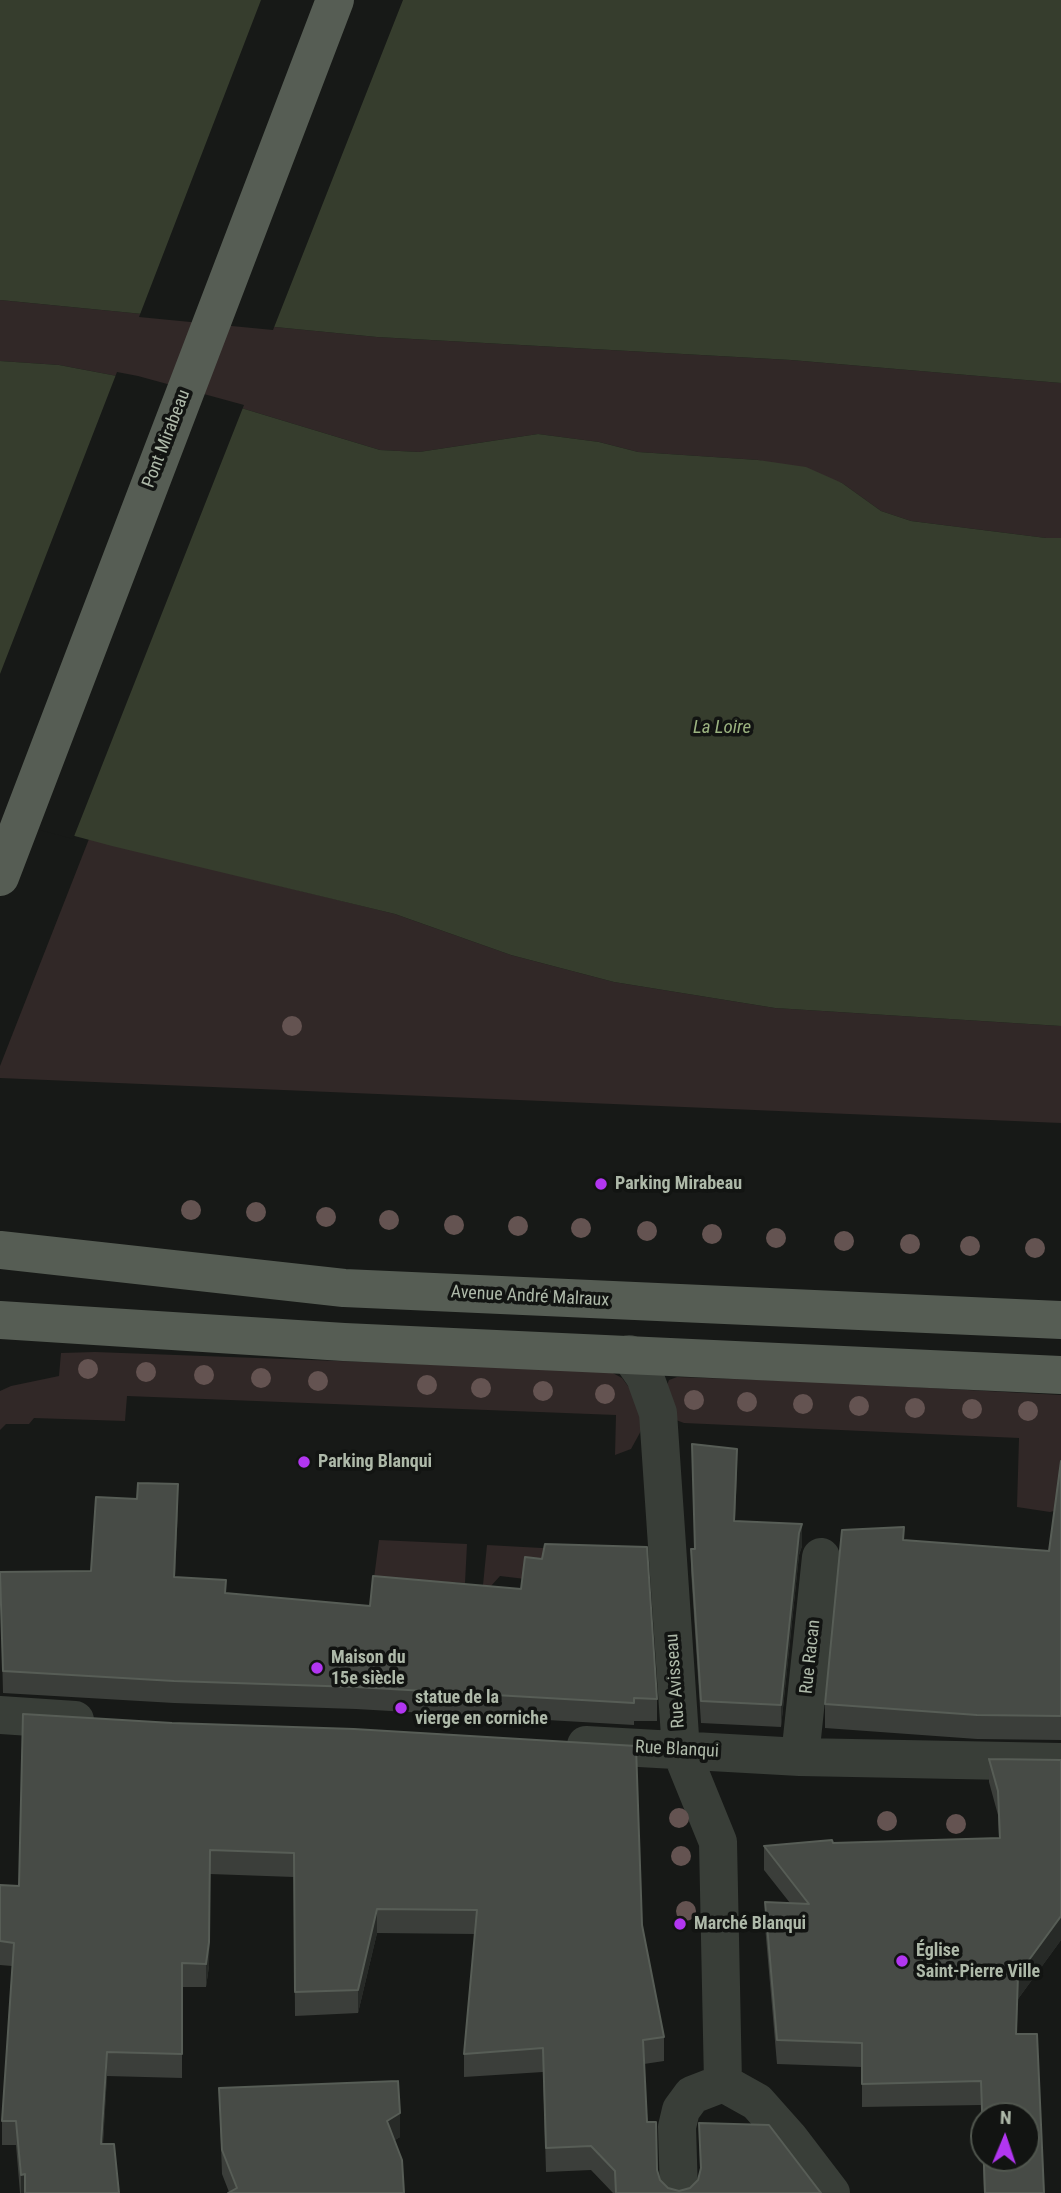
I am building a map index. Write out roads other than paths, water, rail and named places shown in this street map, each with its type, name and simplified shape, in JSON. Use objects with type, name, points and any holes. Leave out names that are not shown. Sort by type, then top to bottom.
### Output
[{"type":"main road","name":"Pont Mirabeau","points":[[0,877],[335,0]]},
{"type":"main road","name":"Avenue André Malraux","points":[[0,1250],[344,1288],[1061,1320]]},
{"type":"main road","points":[[0,1320],[344,1342],[1061,1375]]},
{"type":"street","name":"Rue Avisseau","points":[[629,1354],[645,1377],[658,1413],[681,1751],[718,1842],[723,2083]]},
{"type":"street","name":"Rue Racan","points":[[800,1757],[821,1557]]},
{"type":"street","points":[[0,1715],[106,1721]]},
{"type":"street","name":"Rue Blanqui","points":[[557,1743],[800,1757],[1061,1762]]},
{"type":"street","points":[[679,2193],[677,2127],[681,2110],[692,2095],[723,2083],[757,2102],[789,2138],[831,2193]]},
{"type":"water","points":[[0,0],[1061,0],[1061,383],[791,360],[377,337],[0,300]]},
{"type":"water","name":"La Loire","points":[[0,361],[59,365],[138,380],[380,450],[419,452],[538,434],[599,442],[638,452],[758,460],[806,467],[842,483],[881,511],[911,521],[1061,538],[1061,1026],[775,1008],[614,982],[511,955],[395,914],[112,846],[0,816]]},
{"type":"place","name":"Parking Mirabeau","points":[[601,1184]]},
{"type":"place","name":"Parking Blanqui","points":[[304,1462]]},
{"type":"place","name":"Maison du 15e siècle","points":[[317,1668]]},
{"type":"place","name":"statue de la vierge en corniche","points":[[401,1708]]},
{"type":"place","name":"Marché Blanqui","points":[[680,1924]]},
{"type":"place","name":"Église Saint-Pierre Ville","points":[[902,1961]]}]
